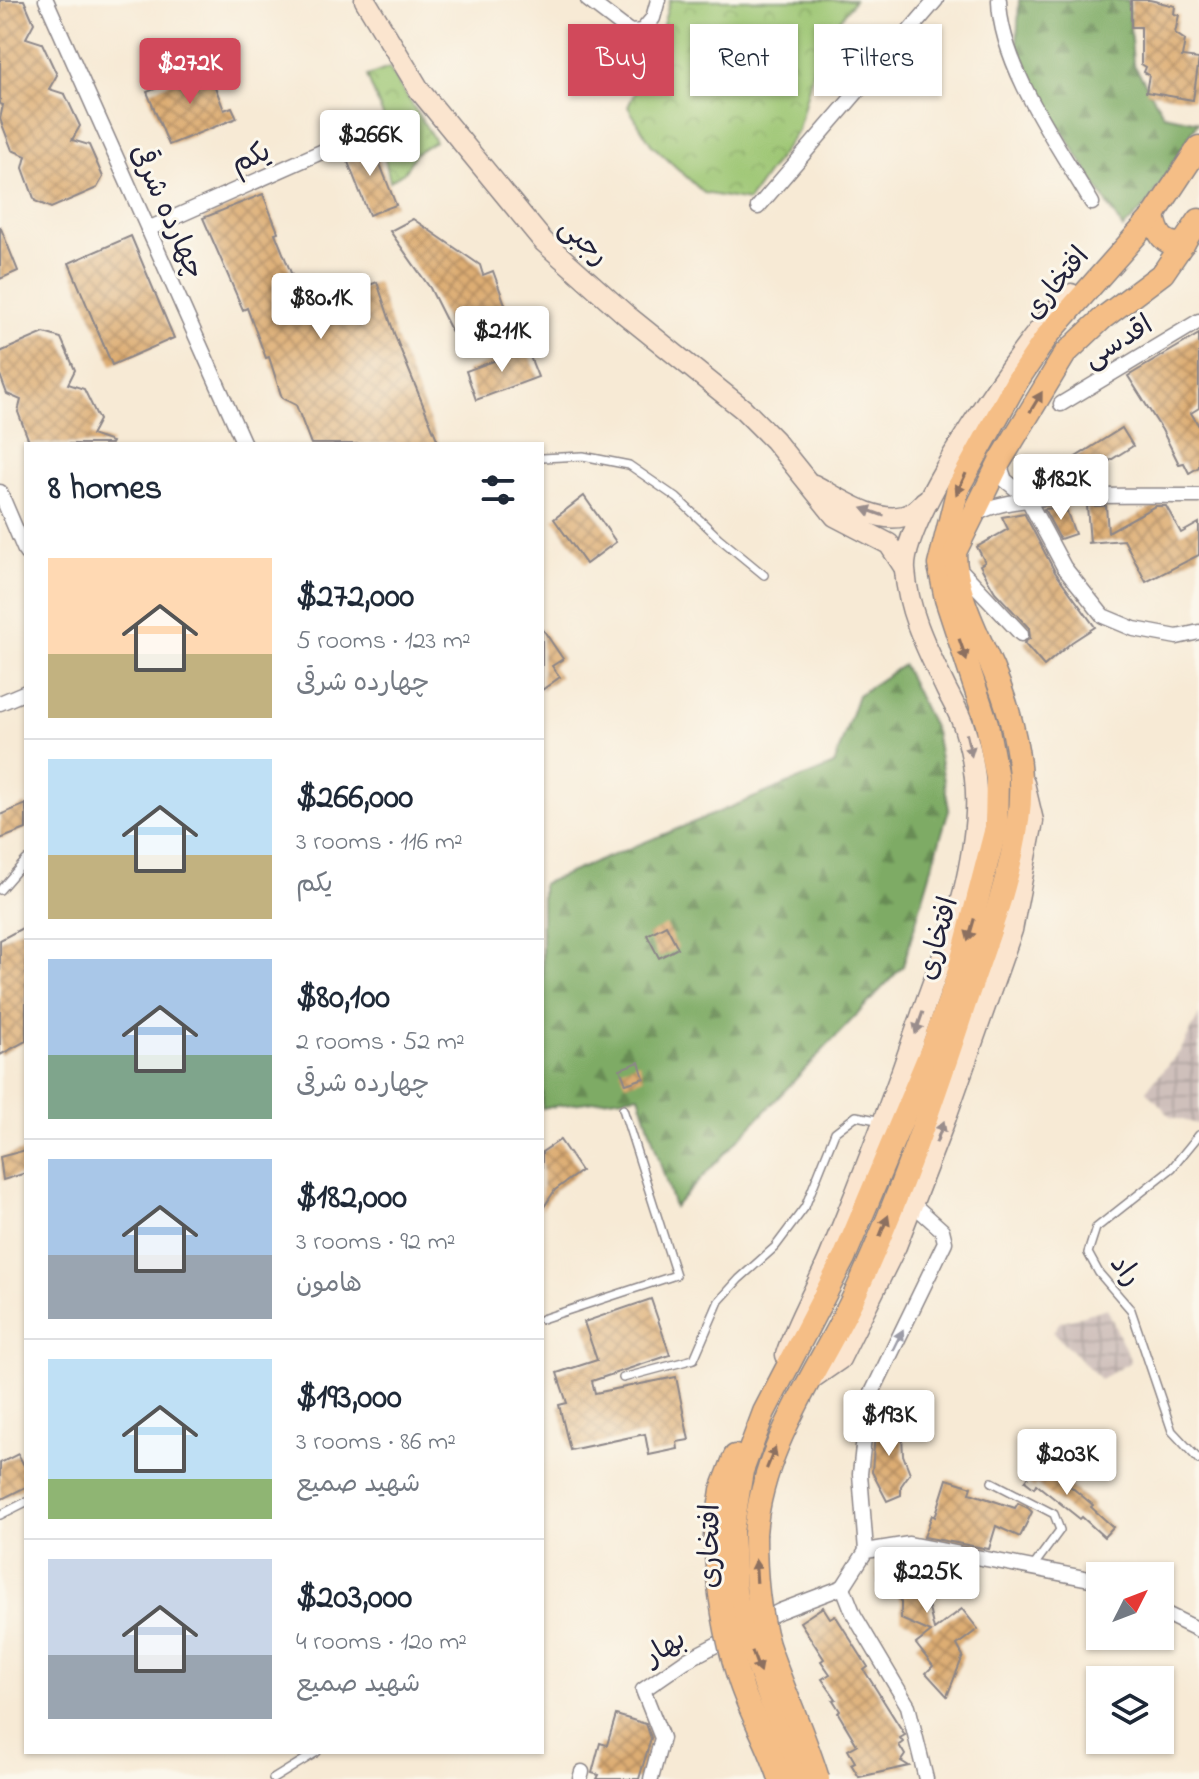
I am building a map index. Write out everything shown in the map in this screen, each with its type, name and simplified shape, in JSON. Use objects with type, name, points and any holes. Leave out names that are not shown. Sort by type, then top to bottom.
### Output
[{"type":"main road","name":"رجبی","points":[[365,0],[420,91],[544,242],[625,314],[743,409],[774,440],[835,516],[889,544],[904,567]]},
{"type":"main road","name":"افتخاری","points":[[800,1779],[741,1621],[735,1591],[734,1534],[722,1490],[737,1448],[764,1412],[851,1243],[957,978],[996,828],[997,778],[987,724],[946,599],[939,565],[958,488],[1024,369],[1048,335],[1154,215],[1199,147]]},
{"type":"main road","points":[[1154,215],[1158,234],[1166,242],[1184,243]]},
{"type":"main road","name":"افتخاری","points":[[734,1534],[869,1264],[928,1114],[1007,877],[1019,818],[1021,768],[1013,724],[969,616],[955,565],[955,552],[999,463],[1065,354],[1103,318],[1163,273],[1199,220]]},
{"type":"main road","points":[[780,1378],[796,1325],[827,1265],[884,1122],[962,900],[977,831],[973,763],[964,725],[916,626],[904,567],[912,535],[933,492],[998,383],[1039,328],[1068,297],[1120,252]]},
{"type":"main road","name":"رجبی","points":[[809,483],[865,510],[889,517],[904,517],[913,513],[933,492]]},
{"type":"main road","points":[[811,1379],[840,1359],[914,1205],[1012,930],[1033,821],[1021,768]]},
{"type":"main road","points":[[818,1310],[832,1326],[841,1323]]},
{"type":"main road","name":"افتخاری","points":[[734,1534],[755,1571],[768,1644],[818,1779]]},
{"type":"main road","points":[[734,1534],[716,1580],[741,1684],[780,1779]]},
{"type":"street","name":"چهارده شرقی","points":[[46,0],[243,442]]},
{"type":"street","points":[[588,0],[618,26],[630,32],[642,31],[653,18],[658,0]]},
{"type":"street","points":[[758,207],[936,0]]},
{"type":"street","points":[[999,0],[1009,53],[1045,124],[1092,203]]},
{"type":"street","name":"یکم","points":[[148,229],[373,129]]},
{"type":"street","name":"اقدسی","points":[[1061,404],[1199,321]]},
{"type":"street","points":[[999,463],[1005,480],[1027,498],[1064,567],[1103,616],[1134,629],[1177,637],[1199,632]]},
{"type":"street","points":[[0,492],[24,548]]},
{"type":"street","points":[[970,519],[988,506],[1027,498],[1199,496]]},
{"type":"street","points":[[955,565],[1021,634]]},
{"type":"street","points":[[0,703],[24,693]]},
{"type":"street","points":[[914,1205],[942,1230],[945,1242],[868,1401],[860,1474],[866,1551],[843,1587],[854,1615],[908,1706],[926,1779]]},
{"type":"street","points":[[866,1551],[909,1544],[1086,1578]]},
{"type":"street","name":"بهار","points":[[651,1779],[662,1738],[643,1690],[685,1661],[780,1611],[843,1587]]},
{"type":"street","points":[[1174,1618],[1199,1630]]},
{"type":"lane","points":[[544,458],[583,456],[629,465],[677,498],[764,575]]},
{"type":"lane","points":[[0,890],[24,862]]},
{"type":"lane","points":[[544,1318],[676,1275],[623,1109]]},
{"type":"lane","points":[[623,1378],[694,1359],[719,1301],[775,1247],[805,1207],[835,1132],[856,1116],[884,1122]]},
{"type":"lane","name":"راد","points":[[1199,1135],[1172,1168],[1096,1228],[1088,1253],[1099,1273],[1131,1310],[1172,1431],[1199,1460]]},
{"type":"lane","points":[[992,1482],[1054,1514],[1060,1530],[1032,1568]]},
{"type":"lane","points":[[0,1515],[24,1503]]},
{"type":"lane","points":[[273,1779],[314,1754]]},
{"type":"shaded area","points":[[1199,1015],[1197,1124],[1171,1117],[1146,1090],[1181,1050]]},
{"type":"shaded area","points":[[1107,1308],[1131,1362],[1100,1379],[1053,1332],[1060,1322]]},
{"type":"green space","points":[[670,0],[854,0],[837,24],[814,24],[814,65],[798,130],[748,201],[704,193],[651,144],[628,107],[633,96],[674,96],[674,24],[663,24]]},
{"type":"green space","points":[[1019,0],[1128,0],[1133,63],[1164,115],[1198,122],[1148,204],[1123,229],[1036,88],[1017,49]]},
{"type":"green space","points":[[389,68],[435,141],[415,154],[405,171],[390,181],[381,142],[388,128],[367,76]]},
{"type":"green space","points":[[903,665],[935,731],[949,809],[903,966],[674,1207],[639,1095],[544,1108],[544,883],[834,765],[858,695]]},
{"type":"building","points":[[0,0],[24,0],[34,23],[26,38],[42,43],[57,75],[49,89],[65,94],[80,126],[72,140],[89,145],[103,177],[97,188],[51,208],[35,201],[23,168],[26,156],[12,150],[0,119],[3,105],[0,104]]},
{"type":"building","points":[[1131,0],[1150,0],[1175,6],[1174,14],[1179,15],[1175,33],[1185,40],[1182,57],[1199,59],[1193,100],[1146,92],[1149,75],[1141,64],[1141,27],[1131,27]]},
{"type":"building","points":[[213,65],[218,77],[212,79],[224,110],[232,107],[237,118],[169,145],[147,92]]},
{"type":"building","points":[[371,141],[396,205],[369,215],[346,157],[348,151]]},
{"type":"building","points":[[263,194],[299,293],[312,288],[319,305],[377,282],[395,336],[438,442],[310,442],[296,405],[282,398],[269,357],[266,358],[247,308],[243,310],[203,218]]},
{"type":"building","points":[[413,219],[480,265],[483,275],[493,271],[511,321],[458,344],[430,288],[390,231]]},
{"type":"building","points":[[0,226],[18,271],[0,279]]},
{"type":"building","points":[[131,236],[174,338],[112,365],[69,263]]},
{"type":"building","points":[[44,333],[61,338],[75,370],[68,384],[84,389],[99,420],[91,435],[112,442],[29,442],[18,412],[21,400],[7,394],[0,375],[0,352]]},
{"type":"building","points":[[1199,334],[1199,408],[1191,413],[1199,426],[1199,467],[1189,473],[1184,463],[1179,464],[1128,376]]},
{"type":"building","points":[[527,349],[538,377],[476,400],[466,371]]},
{"type":"building","points":[[1122,428],[1133,446],[1082,478],[1071,460]]},
{"type":"building","points":[[584,496],[616,542],[586,564],[554,519]]},
{"type":"building","points":[[1087,506],[1106,506],[1108,532],[1155,506],[1166,506],[1181,533],[1199,523],[1199,555],[1146,582],[1124,540],[1087,543],[1090,542]]},
{"type":"building","points":[[1065,507],[1075,534],[1060,539],[1044,509]]},
{"type":"building","points":[[1024,513],[1055,572],[1095,627],[1044,666],[1024,643],[1030,638],[1029,628],[995,592],[988,580],[980,565],[985,562],[977,547],[1008,529],[1002,517]]},
{"type":"building","points":[[544,631],[563,659],[552,666],[560,677],[544,689]]},
{"type":"building","points":[[24,805],[24,830],[0,839],[0,815]]},
{"type":"building","points":[[666,925],[678,948],[659,958],[647,935]]},
{"type":"building","points":[[24,927],[24,1042],[0,1055],[0,940]]},
{"type":"building","points":[[639,1062],[644,1078],[626,1084],[620,1069]]},
{"type":"building","points":[[560,1140],[581,1171],[555,1190],[544,1207],[544,1151]]},
{"type":"building","points":[[24,1151],[24,1174],[3,1180],[0,1157]]},
{"type":"building","points":[[651,1299],[670,1355],[592,1381],[595,1393],[676,1377],[689,1440],[677,1442],[678,1449],[649,1455],[645,1434],[570,1450],[559,1405],[567,1403],[557,1373],[597,1360],[584,1322]]},
{"type":"building","points":[[901,1417],[903,1455],[910,1473],[901,1486],[901,1495],[887,1501],[872,1472],[876,1420]]},
{"type":"building","points":[[18,1454],[24,1465],[24,1488],[0,1500],[0,1463]]},
{"type":"building","points":[[1040,1461],[1093,1505],[1091,1507],[1113,1527],[1104,1537],[1036,1484],[1034,1488],[1025,1481]]},
{"type":"building","points":[[947,1479],[972,1487],[970,1493],[1015,1508],[1018,1503],[1028,1508],[1032,1512],[1020,1537],[996,1526],[989,1549],[924,1537],[932,1515],[935,1517]]},
{"type":"building","points":[[909,1554],[925,1557],[926,1569],[939,1577],[940,1591],[927,1600],[934,1630],[962,1609],[978,1629],[957,1645],[963,1656],[947,1696],[926,1673],[933,1666],[916,1644],[931,1632],[901,1619],[901,1602],[893,1589],[877,1579],[878,1563],[885,1558],[903,1558]]},
{"type":"building","points":[[823,1607],[830,1618],[835,1615],[868,1667],[864,1670],[905,1735],[900,1738],[903,1742],[899,1745],[905,1755],[901,1761],[909,1766],[859,1777],[851,1764],[855,1762],[848,1750],[857,1745],[838,1713],[840,1711],[833,1700],[836,1699],[822,1679],[830,1674],[821,1661],[824,1659],[800,1622]]},
{"type":"building","points":[[616,1715],[646,1724],[651,1738],[639,1779],[597,1779],[599,1775],[592,1773],[600,1743],[607,1745]]}]
